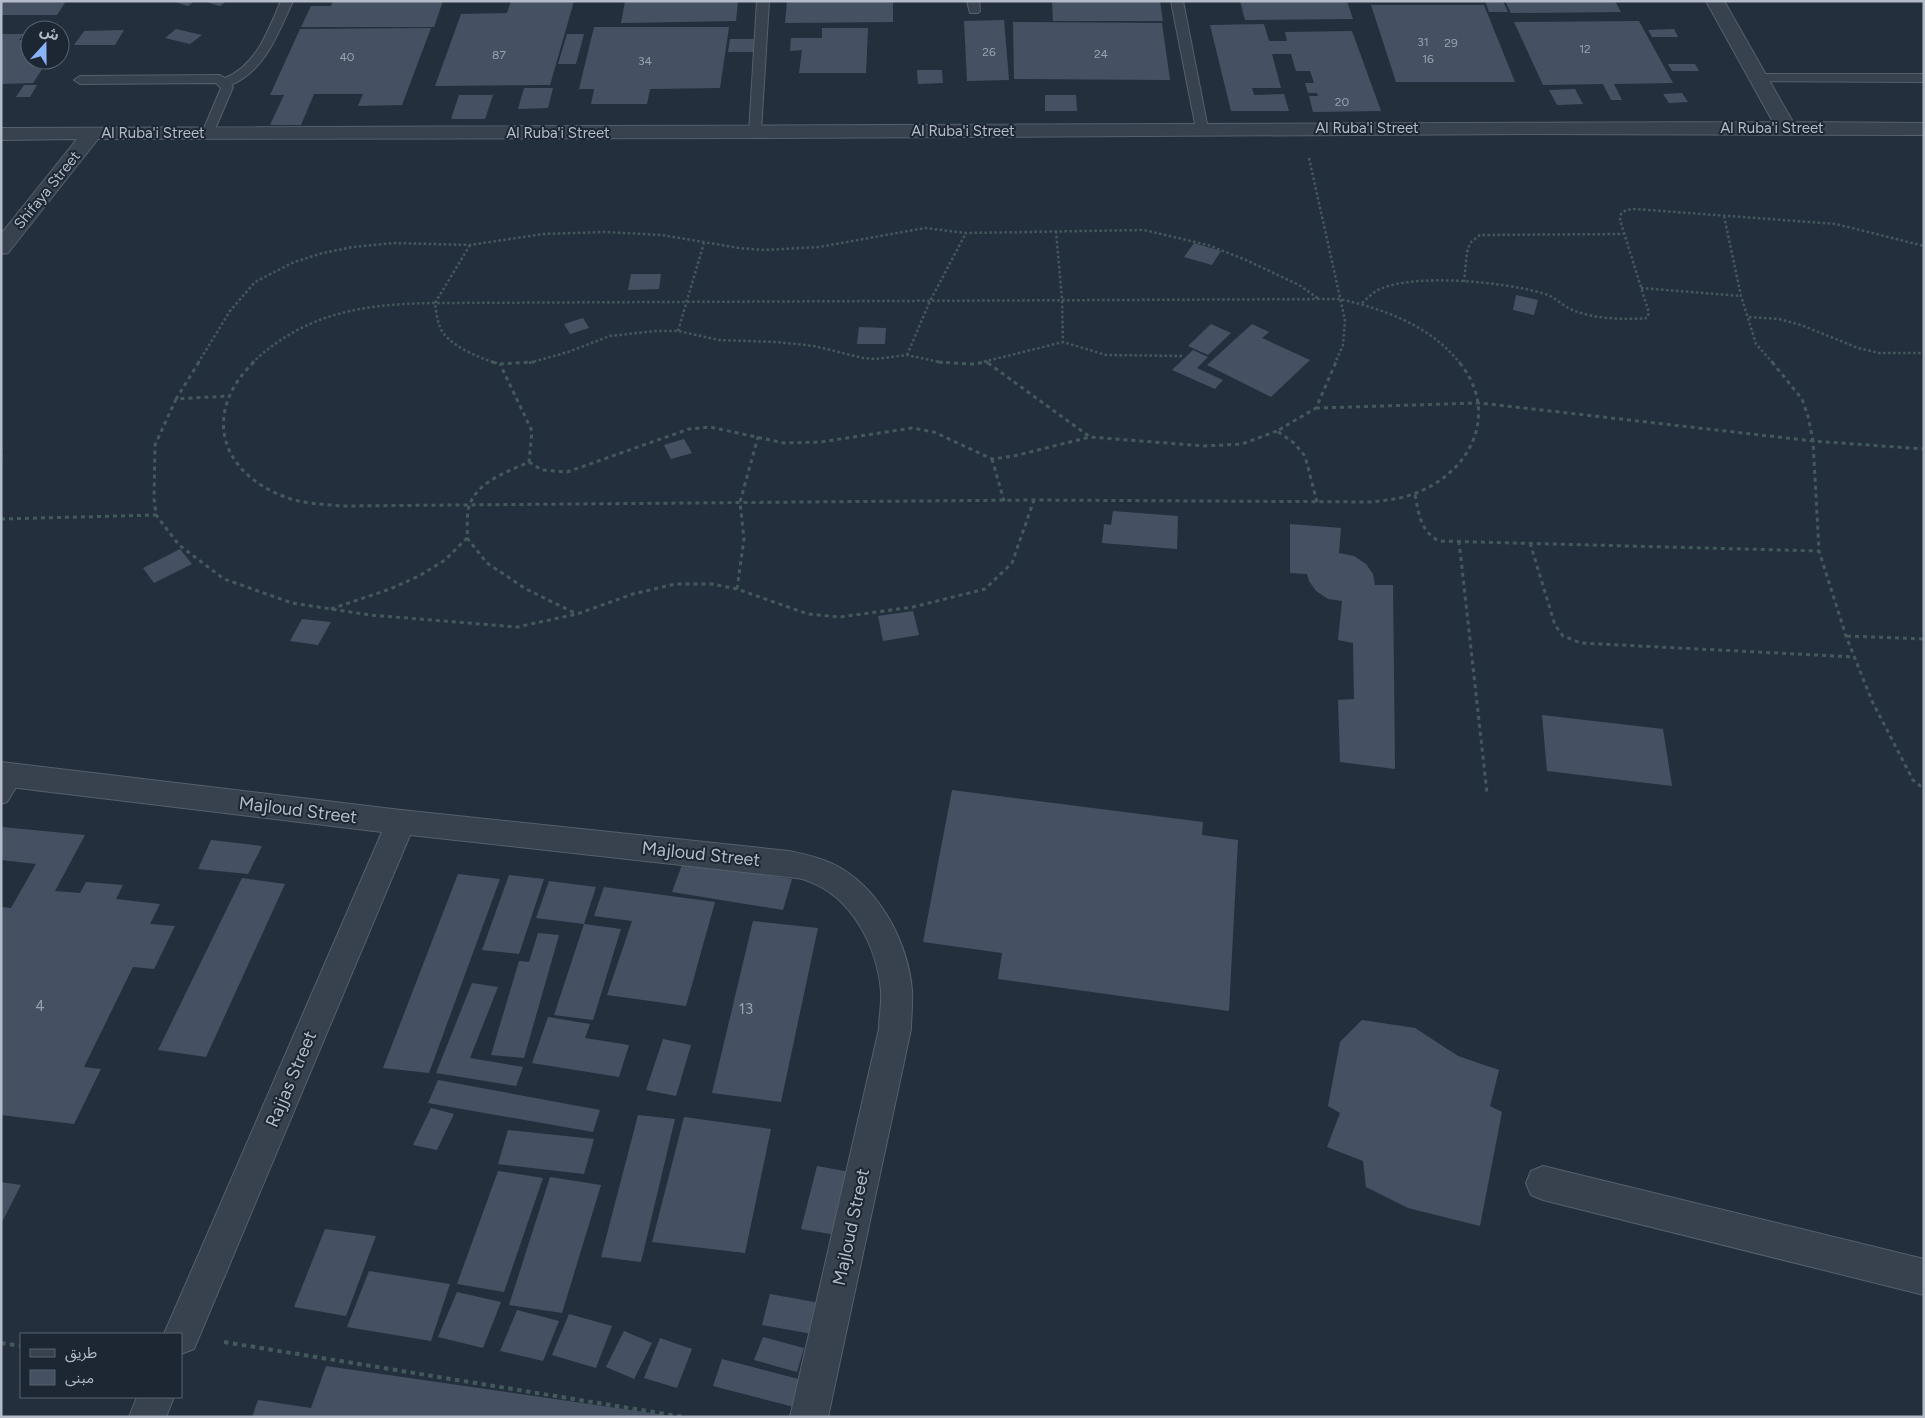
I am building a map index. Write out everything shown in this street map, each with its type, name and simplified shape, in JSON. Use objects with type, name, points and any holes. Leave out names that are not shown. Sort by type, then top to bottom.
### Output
[{"type":"street","points":[[1715,1],[1786,127]]},
{"type":"street","name":"Al Ruba'i Street","points":[[1,134],[1303,128],[1786,127],[1924,129]]},
{"type":"street","name":"Shifaya Street","points":[[1,248],[93,133]]},
{"type":"street","name":"Majloud Street","points":[[6,782],[790,864],[816,870],[844,886],[871,915],[888,949],[896,988],[894,1029],[809,1417]]},
{"type":"street","name":"Rajjas Street","points":[[182,1334],[401,822]]},
{"type":"street","points":[[1543,1183],[1924,1277]]},
{"type":"street","points":[[147,1417],[156,1398]]},
{"type":"lane","points":[[80,80],[210,78],[225,83],[240,77],[252,66],[287,1]]},
{"type":"lane","points":[[755,132],[763,1]]},
{"type":"lane","points":[[1177,1],[1202,129]]},
{"type":"lane","points":[[1758,78],[1924,78]]},
{"type":"lane","points":[[208,133],[226,91],[225,83]]},
{"type":"path","points":[[1303,128],[1345,320],[1343,345],[1316,408]]},
{"type":"path","points":[[1361,303],[1380,289],[1408,282],[1464,282],[1542,292],[1557,298],[1573,310],[1585,314],[1646,318],[1649,313],[1620,220],[1621,214],[1626,210],[1636,209],[1836,224],[1924,246]]},
{"type":"path","points":[[1724,216],[1741,296],[1750,316],[1756,344],[1790,382],[1802,399],[1814,441],[1819,551],[1846,636],[1872,701],[1883,723],[1913,780],[1924,789]]},
{"type":"path","points":[[1034,500],[1012,562],[985,589],[913,607],[840,617],[808,614],[737,589],[712,584],[675,584],[633,594],[577,614],[517,627],[329,610],[292,604],[224,579],[179,545],[156,515],[154,499],[155,444],[176,399],[230,311],[256,282],[294,262],[353,247],[393,242],[470,245],[543,234],[605,232],[662,236],[764,250],[810,248],[925,228],[966,233],[1144,230],[1185,238],[1246,260],[1299,286],[1319,299]]},
{"type":"path","points":[[1056,231],[1062,299],[1063,342]]},
{"type":"path","points":[[907,355],[930,301],[966,233]]},
{"type":"path","points":[[1464,282],[1470,243],[1480,236],[1492,234],[1624,234]]},
{"type":"path","points":[[678,331],[704,243]]},
{"type":"path","points":[[470,245],[435,302],[440,329],[459,347],[482,359],[500,364],[530,363],[568,352],[610,336],[655,331],[678,331],[719,340],[776,342],[814,346],[863,358],[876,359],[907,355],[943,363],[971,364],[987,362],[1063,342],[1106,355],[1184,356]]},
{"type":"path","points":[[1642,288],[1741,296]]},
{"type":"path","points":[[1340,299],[1361,303],[1392,314],[1421,329],[1444,345],[1462,363],[1474,383],[1482,418],[1470,449],[1453,470],[1437,483],[1415,495],[1371,502],[1034,500],[342,506],[308,503],[280,496],[250,478],[230,455],[224,431],[228,396],[249,366],[274,344],[301,327],[324,317],[357,308],[389,303],[1340,299]]},
{"type":"path","points":[[1750,316],[1779,319],[1801,325],[1858,348],[1879,353],[1924,353]]},
{"type":"path","points":[[987,362],[1090,437]]},
{"type":"path","points":[[500,364],[532,431],[529,462]]},
{"type":"path","points":[[176,399],[228,396]]},
{"type":"path","points":[[529,462],[542,470],[567,472],[689,429],[710,427],[784,443],[820,442],[912,428],[934,432],[992,459],[1014,456],[1090,437],[1204,446],[1242,444],[1277,431],[1316,408],[1480,403],[1814,441],[1924,449]]},
{"type":"path","points":[[1277,431],[1294,443],[1305,456],[1317,502]]},
{"type":"path","points":[[737,589],[744,540],[740,502],[758,437]]},
{"type":"path","points":[[1,446],[1,463]]},
{"type":"path","points":[[992,459],[1004,501]]},
{"type":"path","points":[[329,610],[381,592],[416,577],[445,560],[467,538],[470,505],[481,488],[500,475],[529,462]]},
{"type":"path","points":[[1415,495],[1424,532],[1429,537],[1439,541],[1819,551]]},
{"type":"path","points":[[1,519],[156,515]]},
{"type":"path","points":[[467,538],[486,563],[526,590],[577,614]]},
{"type":"path","points":[[1458,541],[1487,794]]},
{"type":"path","points":[[1530,544],[1555,625],[1563,636],[1581,643],[1855,657]]},
{"type":"path","points":[[1846,636],[1924,639]]},
{"type":"path","points":[[215,1344],[223,1342],[684,1417]]},
{"type":"path","points":[[1,1343],[20,1346]]},
{"type":"building","points":[[1,1],[66,1],[57,15],[1,15]]},
{"type":"building","points":[[172,1],[195,1],[188,6]]},
{"type":"building","points":[[202,1],[227,1],[220,6]]},
{"type":"building","points":[[333,1],[443,1],[434,27],[301,27],[311,6],[331,6]]},
{"type":"building","points":[[511,1],[574,1],[550,85],[435,86],[461,14],[507,13]]},
{"type":"building","points":[[625,1],[738,1],[736,21],[621,23]]},
{"type":"building","points":[[787,1],[893,1],[893,22],[785,23]]},
{"type":"building","points":[[1052,1],[1160,1],[1163,21],[1053,21]]},
{"type":"building","points":[[1240,1],[1347,1],[1353,19],[1245,20]]},
{"type":"building","points":[[1485,1],[1503,1],[1508,12],[1489,12]]},
{"type":"building","points":[[1505,1],[1615,1],[1621,12],[1511,13]]},
{"type":"building","points":[[1371,5],[1484,5],[1515,82],[1396,82]]},
{"type":"building","points":[[1004,20],[1009,80],[967,81],[964,21]]},
{"type":"building","points":[[1639,21],[1673,83],[1614,84],[1622,100],[1611,100],[1603,84],[1543,85],[1514,22]]},
{"type":"building","points":[[1013,22],[1162,23],[1170,80],[1014,79]]},
{"type":"building","points":[[1264,24],[1269,41],[1287,41],[1285,32],[1352,31],[1381,111],[1313,112],[1309,96],[1318,96],[1317,93],[1308,93],[1305,83],[1314,83],[1310,71],[1296,71],[1291,54],[1272,54],[1281,88],[1252,88],[1254,95],[1284,94],[1289,111],[1231,111],[1210,25]]},
{"type":"building","points":[[594,27],[729,27],[720,88],[650,89],[647,104],[591,104],[594,89],[579,89]]},
{"type":"building","points":[[431,28],[402,105],[358,106],[363,94],[314,94],[301,125],[270,125],[284,95],[270,95],[300,29]]},
{"type":"building","points":[[822,28],[868,28],[866,73],[799,73],[802,50],[790,51],[791,38],[822,38]]},
{"type":"building","points":[[176,29],[202,35],[190,44],[165,38]]},
{"type":"building","points":[[1674,29],[1678,37],[1652,37],[1648,30]]},
{"type":"building","points":[[124,30],[115,45],[74,45],[84,31]]},
{"type":"building","points":[[1,34],[20,34],[20,70],[41,70],[33,83],[1,84]]},
{"type":"building","points":[[567,34],[584,34],[576,64],[558,64]]},
{"type":"building","points":[[730,39],[755,39],[753,52],[728,52]]},
{"type":"building","points":[[1668,64],[1695,64],[1699,71],[1672,71]]},
{"type":"building","points":[[917,70],[942,70],[943,83],[918,84]]},
{"type":"building","points":[[24,85],[37,85],[30,97],[16,97]]},
{"type":"building","points":[[524,88],[553,88],[548,108],[518,109]]},
{"type":"building","points":[[1575,89],[1583,104],[1557,105],[1549,90]]},
{"type":"building","points":[[1682,93],[1688,102],[1669,103],[1663,94]]},
{"type":"building","points":[[459,95],[493,95],[485,119],[451,119]]},
{"type":"building","points":[[1045,95],[1076,95],[1077,111],[1045,111]]},
{"type":"building","points":[[1194,243],[1221,251],[1212,265],[1184,257]]},
{"type":"building","points":[[631,274],[661,274],[659,289],[628,290]]},
{"type":"building","points":[[1516,295],[1538,300],[1534,315],[1513,310]]},
{"type":"building","points":[[583,318],[589,328],[570,334],[564,324]]},
{"type":"building","points":[[1211,324],[1231,333],[1208,355],[1188,346]]},
{"type":"building","points":[[1252,324],[1269,332],[1262,338],[1310,360],[1271,397],[1207,365]]},
{"type":"building","points":[[859,327],[886,328],[885,344],[857,344]]},
{"type":"building","points":[[1193,350],[1208,357],[1197,368],[1223,380],[1215,389],[1172,370]]},
{"type":"building","points":[[684,439],[692,453],[671,459],[664,445]]},
{"type":"building","points":[[1113,511],[1178,516],[1177,549],[1102,543],[1104,524],[1111,525]]},
{"type":"building","points":[[1290,524],[1341,528],[1339,553],[1354,556],[1366,564],[1373,574],[1375,585],[1393,585],[1395,769],[1340,762],[1338,700],[1354,699],[1353,643],[1338,640],[1342,601],[1328,599],[1316,591],[1309,581],[1307,574],[1290,573]]},
{"type":"building","points":[[180,549],[192,564],[154,583],[143,568]]},
{"type":"building","points":[[913,611],[919,635],[883,641],[878,616]]},
{"type":"building","points":[[302,619],[331,622],[318,645],[290,641]]},
{"type":"building","points":[[1542,715],[1663,729],[1672,786],[1547,771]]},
{"type":"building","points":[[952,790],[1203,822],[1202,835],[1238,840],[1229,1011],[998,979],[1002,953],[923,942]]},
{"type":"building","points":[[2,827],[85,835],[55,891],[80,893],[86,882],[123,885],[116,899],[160,904],[150,924],[175,926],[154,969],[133,967],[84,1067],[101,1069],[74,1124],[1,1115],[1,907],[11,908],[36,864],[1,860]]},
{"type":"building","points":[[211,840],[262,846],[248,874],[198,869]]},
{"type":"building","points":[[683,862],[792,879],[783,910],[672,892]]},
{"type":"building","points":[[458,874],[500,879],[429,1073],[383,1068]]},
{"type":"building","points":[[509,875],[544,879],[519,954],[482,950]]},
{"type":"building","points":[[242,878],[285,884],[206,1057],[158,1050]]},
{"type":"building","points":[[549,881],[596,887],[584,924],[536,918]]},
{"type":"building","points":[[604,887],[715,902],[686,1006],[607,995],[632,921],[594,916]]},
{"type":"building","points":[[753,921],[818,928],[781,1102],[712,1093]]},
{"type":"building","points":[[584,924],[621,929],[593,1020],[554,1015]]},
{"type":"building","points":[[538,933],[559,935],[524,1058],[491,1055],[519,961],[529,962]]},
{"type":"building","points":[[472,983],[498,987],[470,1058],[523,1067],[516,1086],[436,1073]]},
{"type":"building","points":[[548,1017],[590,1024],[585,1038],[629,1045],[619,1077],[532,1063]]},
{"type":"building","points":[[1362,1020],[1415,1028],[1458,1056],[1499,1070],[1490,1106],[1502,1112],[1480,1226],[1408,1208],[1366,1187],[1363,1161],[1327,1147],[1340,1113],[1328,1106],[1340,1042]]},
{"type":"building","points":[[663,1039],[691,1045],[676,1096],[646,1090]]},
{"type":"building","points":[[438,1080],[600,1110],[593,1132],[428,1103]]},
{"type":"building","points":[[431,1108],[454,1114],[437,1150],[413,1145]]},
{"type":"building","points":[[638,1115],[675,1119],[641,1262],[601,1257]]},
{"type":"building","points":[[684,1117],[771,1129],[745,1253],[652,1242]]},
{"type":"building","points":[[508,1130],[594,1139],[584,1174],[498,1164]]},
{"type":"building","points":[[817,1166],[850,1172],[836,1235],[801,1229]]},
{"type":"building","points":[[498,1171],[543,1178],[504,1292],[457,1284]]},
{"type":"building","points":[[550,1177],[601,1185],[562,1313],[509,1305]]},
{"type":"building","points":[[1,1182],[21,1185],[1,1224]]},
{"type":"building","points":[[325,1229],[376,1236],[346,1316],[294,1307]]},
{"type":"building","points":[[369,1271],[450,1284],[431,1341],[347,1327]]},
{"type":"building","points":[[457,1292],[501,1302],[483,1348],[438,1337]]},
{"type":"building","points":[[770,1294],[820,1303],[812,1334],[762,1325]]},
{"type":"building","points":[[517,1310],[559,1321],[543,1361],[500,1351]]},
{"type":"building","points":[[569,1314],[612,1326],[596,1368],[552,1355]]},
{"type":"building","points":[[624,1331],[652,1343],[634,1379],[606,1367]]},
{"type":"building","points":[[763,1337],[804,1348],[797,1372],[754,1360]]},
{"type":"building","points":[[660,1338],[692,1349],[677,1388],[644,1378]]},
{"type":"building","points":[[722,1359],[806,1381],[798,1408],[713,1386]]},
{"type":"building","points":[[326,1366],[672,1417],[252,1417],[258,1400],[311,1408]]}]
